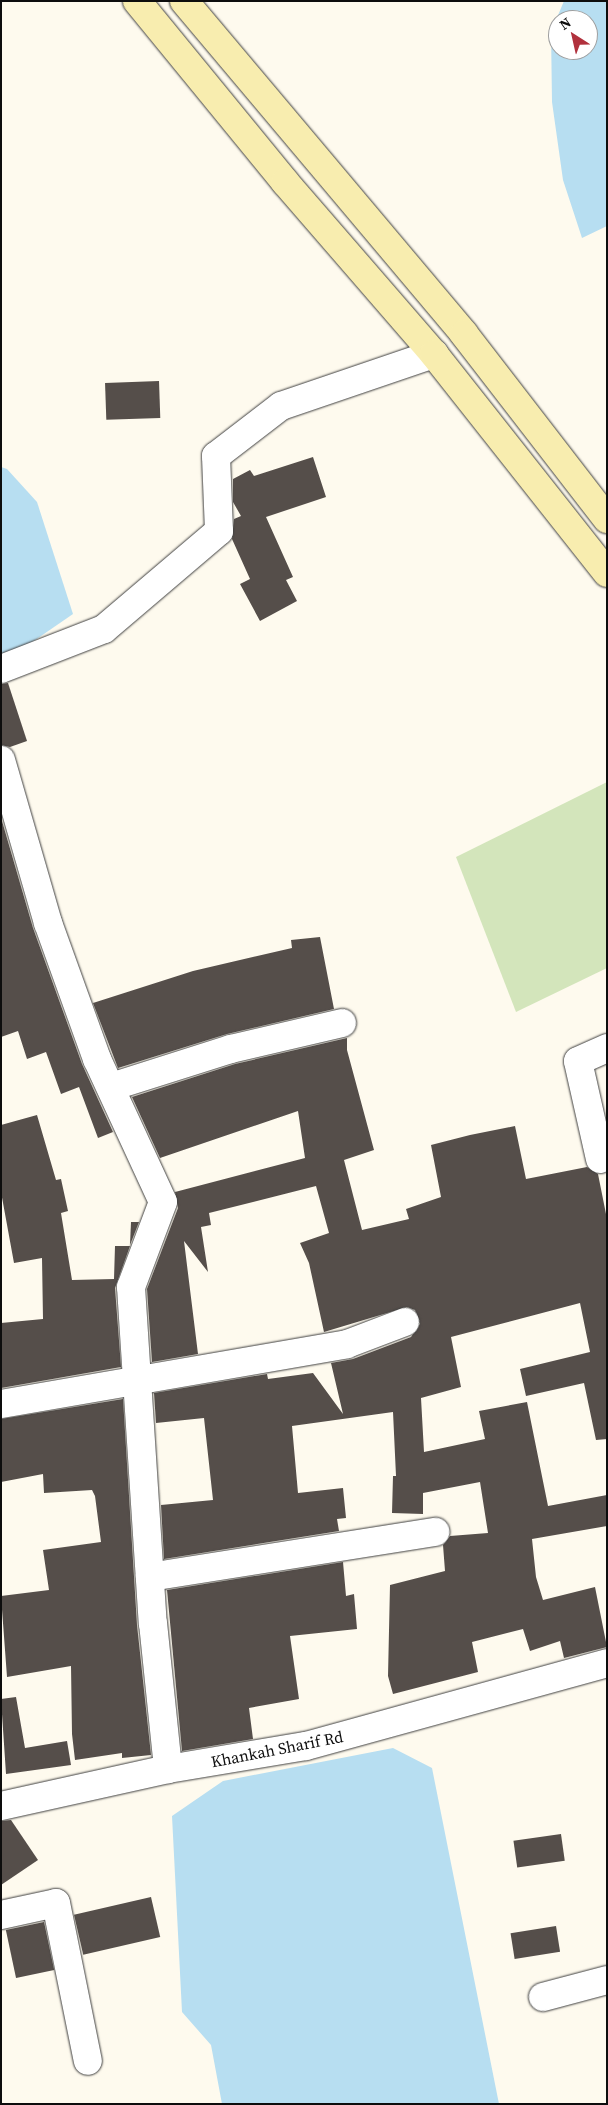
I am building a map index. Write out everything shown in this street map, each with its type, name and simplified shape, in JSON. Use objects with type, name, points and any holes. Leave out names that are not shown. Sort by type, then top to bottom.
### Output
[{"type":"main road","points":[[137,1],[286,182],[434,354],[607,574]]},
{"type":"main road","points":[[184,1],[464,334],[607,519]]},
{"type":"street","points":[[1,669],[104,629],[219,531],[216,456],[281,406],[434,354]]},
{"type":"street","points":[[3,773],[48,923],[111,1087],[163,1202],[131,1287],[150,1577],[168,1769]]},
{"type":"street","points":[[111,1087],[231,1049],[342,1023]]},
{"type":"street","points":[[600,1159],[578,1061],[607,1048]]},
{"type":"street","points":[[1,1404],[348,1344],[405,1322]]},
{"type":"street","points":[[150,1577],[435,1532]]},
{"type":"street","name":"Khankah Sharif Rd","points":[[1,1806],[168,1769],[306,1746],[607,1663]]},
{"type":"street","points":[[1,1915],[56,1903],[88,2061]]},
{"type":"street","points":[[543,1998],[607,1980]]},
{"type":"green space","points":[[607,782],[607,968],[516,1012],[456,857]]},
{"type":"water","points":[[564,1],[607,1],[607,226],[582,238],[563,180],[552,102],[551,60],[598,60],[598,10],[560,10]]},
{"type":"water","points":[[1,467],[7,469],[37,502],[73,614],[25,647],[1,654]]},
{"type":"water","points":[[393,1748],[432,1768],[499,2104],[222,2104],[211,2045],[182,2012],[172,1816],[223,1781]]},
{"type":"building","points":[[159,381],[160,418],[106,420],[105,383]]},
{"type":"building","points":[[313,457],[326,497],[266,517],[293,577],[286,580],[297,601],[260,621],[240,584],[250,579],[232,539],[234,519],[241,516],[233,502],[233,479],[250,470],[254,476]]},
{"type":"building","points":[[8,683],[27,741],[10,747],[1,745],[1,684]]},
{"type":"building","points":[[2,821],[33,928],[82,1064],[113,1132],[98,1138],[79,1087],[61,1094],[46,1052],[27,1059],[18,1031],[1,1037]]},
{"type":"building","points":[[320,937],[334,1009],[227,1034],[118,1068],[93,1003],[193,971],[292,948],[291,940]]},
{"type":"building","points":[[347,1038],[347,1050],[374,1150],[344,1160],[362,1230],[409,1219],[406,1209],[441,1197],[431,1145],[470,1135],[515,1126],[526,1179],[587,1167],[598,1174],[607,1219],[607,1439],[596,1440],[584,1383],[526,1396],[520,1369],[590,1352],[580,1303],[451,1337],[461,1387],[421,1398],[424,1452],[485,1439],[479,1411],[527,1402],[548,1506],[607,1495],[607,1526],[532,1539],[536,1577],[543,1600],[595,1587],[607,1647],[564,1658],[560,1641],[530,1651],[523,1629],[472,1642],[478,1672],[393,1694],[388,1676],[390,1585],[445,1571],[443,1545],[450,1536],[488,1533],[480,1482],[423,1493],[423,1514],[392,1513],[393,1476],[396,1476],[393,1412],[292,1426],[298,1493],[343,1488],[346,1518],[337,1519],[339,1531],[164,1559],[161,1505],[213,1500],[204,1418],[156,1423],[154,1393],[267,1374],[268,1379],[313,1373],[343,1414],[331,1363],[353,1359],[411,1337],[420,1324],[415,1310],[407,1307],[324,1332],[309,1263],[300,1243],[329,1233],[316,1186],[209,1213],[211,1225],[201,1227],[208,1272],[184,1241],[198,1354],[152,1362],[147,1289],[178,1208],[175,1192],[305,1158],[298,1111],[160,1158],[132,1097],[235,1064]]},
{"type":"building","points":[[37,1115],[56,1180],[61,1179],[68,1211],[61,1213],[72,1280],[114,1279],[115,1246],[130,1246],[115,1288],[121,1367],[1,1388],[1,1323],[43,1319],[42,1258],[14,1263],[1,1192],[1,1125]]},
{"type":"building","points":[[131,1222],[139,1222],[130,1245]]},
{"type":"building","points":[[123,1399],[137,1625],[151,1755],[122,1758],[122,1753],[75,1760],[72,1734],[71,1666],[7,1677],[1,1596],[49,1590],[43,1550],[101,1542],[95,1496],[92,1490],[44,1493],[43,1474],[1,1482],[1,1419]]},
{"type":"building","points":[[343,1562],[346,1596],[354,1594],[357,1629],[290,1636],[299,1699],[249,1708],[253,1739],[182,1751],[167,1590]]},
{"type":"building","points":[[16,1697],[25,1748],[67,1741],[71,1765],[6,1774],[1,1699]]},
{"type":"building","points":[[11,1820],[38,1860],[1,1885],[1,1821]]},
{"type":"building","points":[[561,1834],[565,1861],[517,1867],[513,1841]]},
{"type":"building","points":[[151,1897],[160,1937],[83,1955],[74,1915]]},
{"type":"building","points":[[44,1922],[54,1970],[16,1978],[6,1930]]},
{"type":"building","points":[[556,1926],[560,1952],[515,1959],[511,1933]]}]
